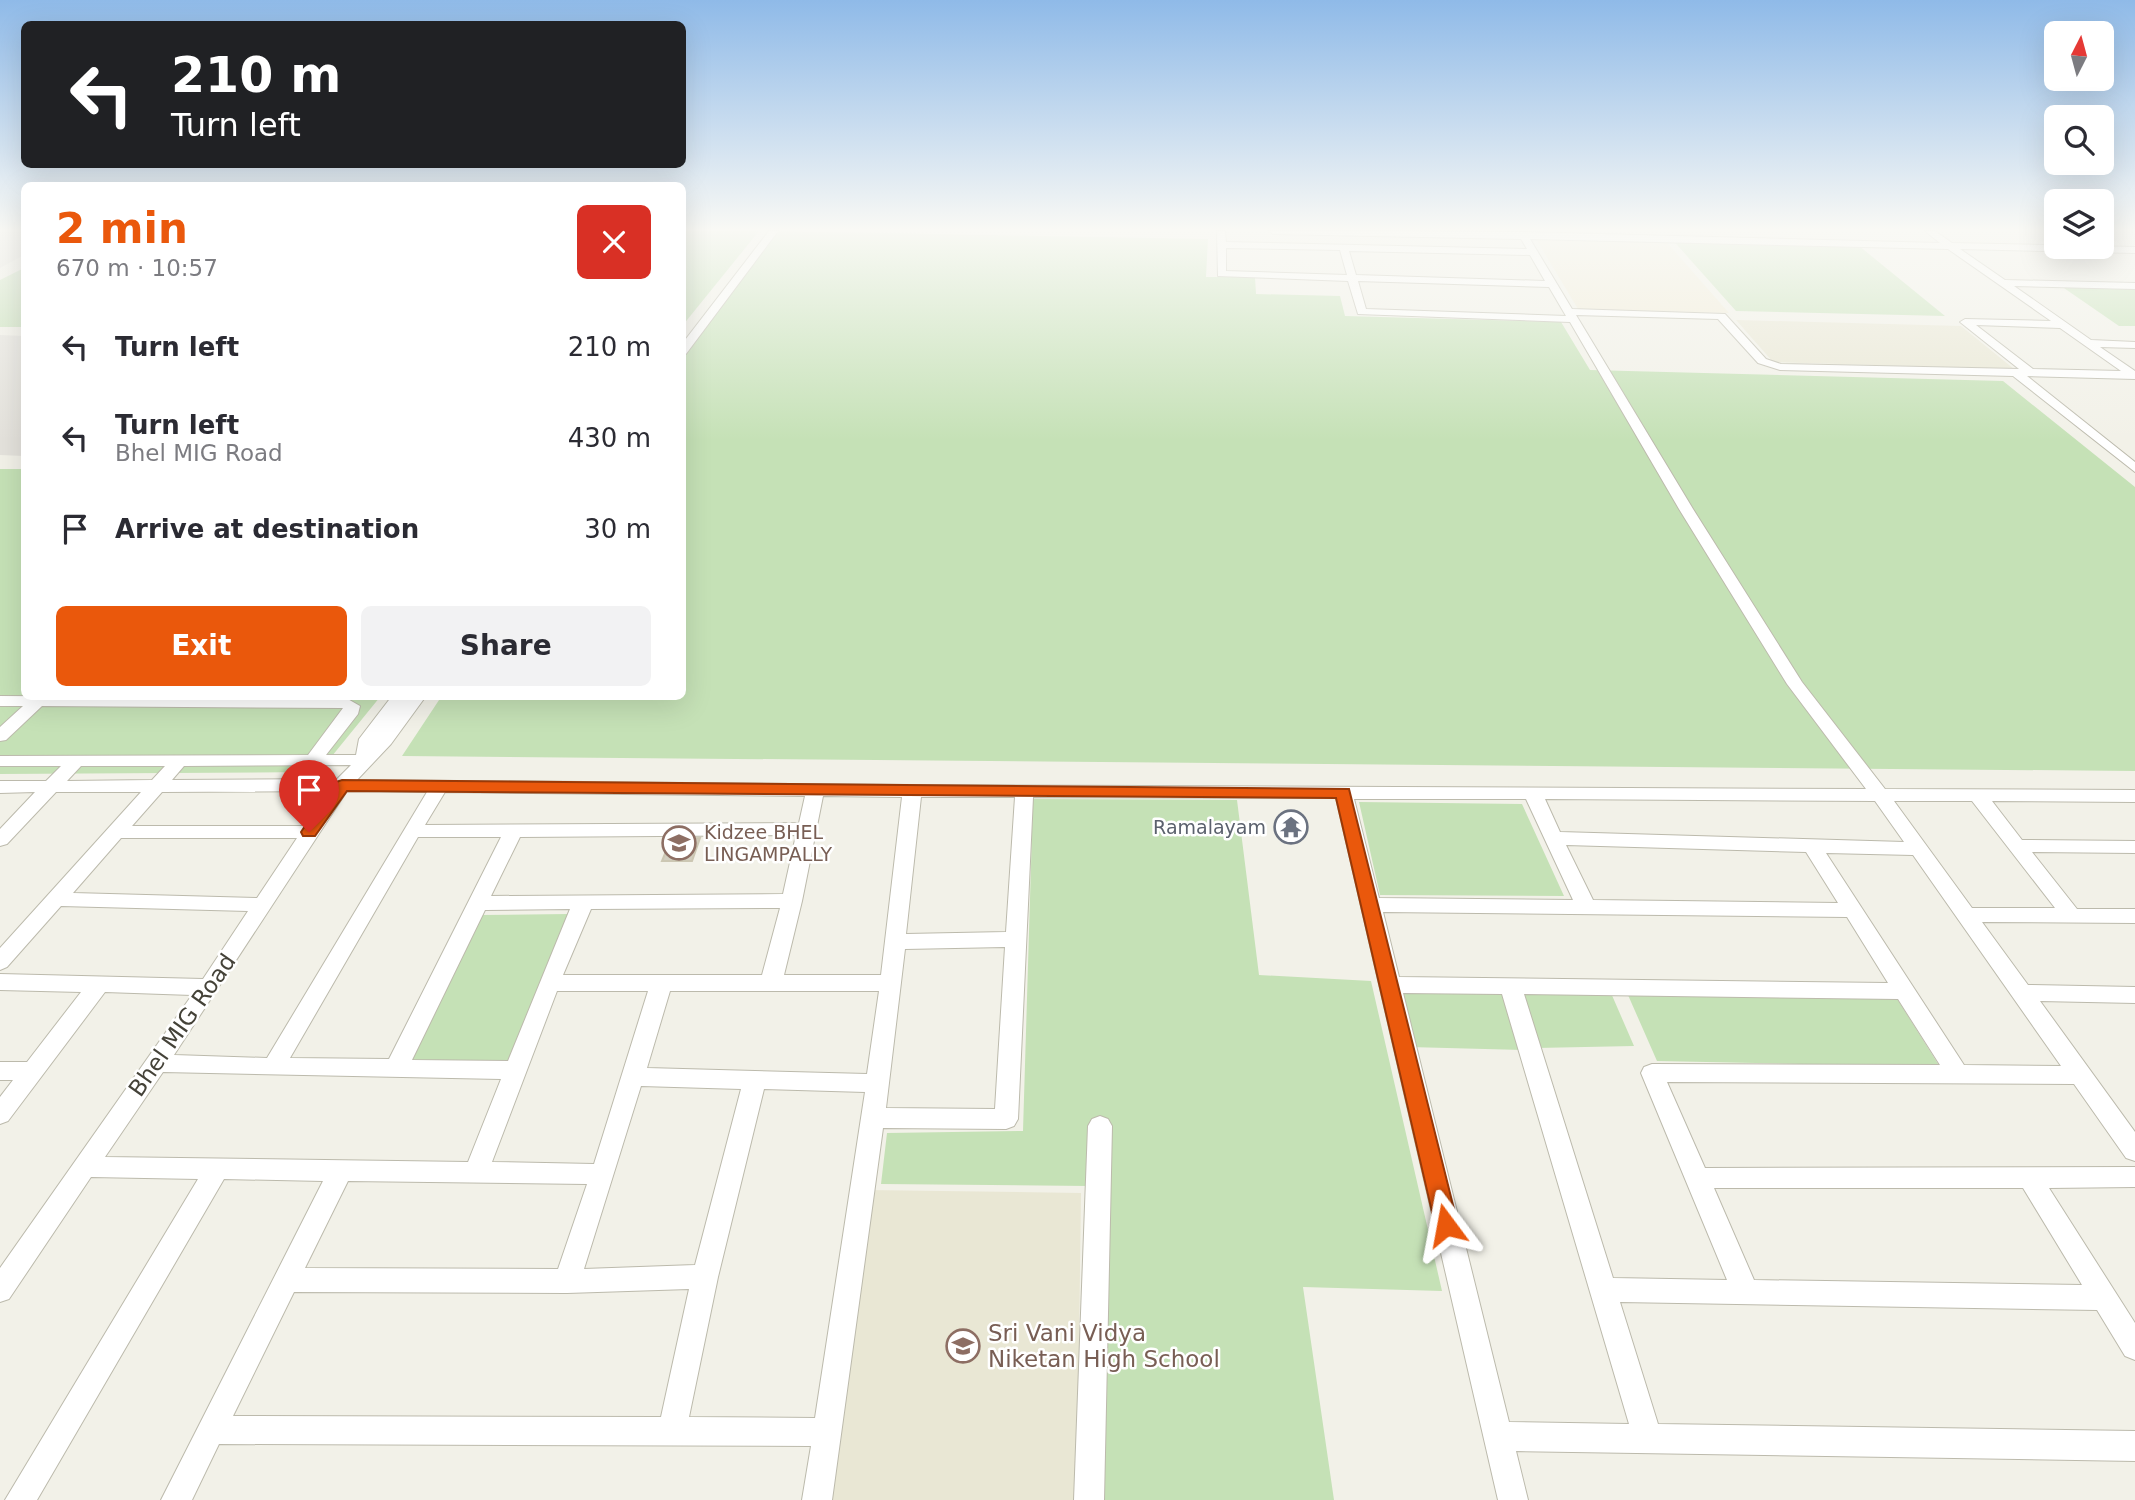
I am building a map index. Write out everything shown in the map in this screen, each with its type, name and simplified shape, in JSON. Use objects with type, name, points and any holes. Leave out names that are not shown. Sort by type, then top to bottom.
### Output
[{"type":"street","points":[[690,322],[707,301]]},
{"type":"street","points":[[686,347],[721,301]]},
{"type":"street","points":[[1360,301],[1363,312],[1721,316],[1762,361],[1780,367],[2134,376]]},
{"type":"street","points":[[1563,301],[1686,509],[1795,684],[1880,795],[2135,1151]]},
{"type":"street","points":[[2030,301],[2134,376]]},
{"type":"street","points":[[2031,373],[1965,322],[2064,325]]},
{"type":"street","points":[[2089,343],[2135,345]]},
{"type":"street","points":[[2015,372],[2135,468]]},
{"type":"street","points":[[0,701],[128,700]]},
{"type":"street","points":[[217,700],[346,703],[352,706],[350,714],[313,760]]},
{"type":"street","name":"Bhel MIG Road","points":[[363,760],[368,739],[398,700]]},
{"type":"street","name":"Bhel MIG Road","points":[[0,1290],[209,987],[342,785],[385,740],[415,700]]},
{"type":"street","points":[[0,736],[37,702]]},
{"type":"street","points":[[2,835],[77,760]]},
{"type":"street","points":[[0,761],[363,760]]},
{"type":"street","points":[[0,962],[178,761]]},
{"type":"street","points":[[0,787],[342,785],[912,792],[2135,796]]},
{"type":"street","points":[[273,1067],[439,786]]},
{"type":"street","points":[[771,983],[792,901],[815,789]]},
{"type":"street","points":[[817,1500],[874,1118],[897,942],[912,792]]},
{"type":"street","points":[[874,1118],[1006,1119],[1024,792]]},
{"type":"street","points":[[1343,793],[1513,1500]]},
{"type":"street","points":[[1533,794],[1586,907]]},
{"type":"street","points":[[1977,795],[2073,916]]},
{"type":"street","points":[[412,831],[808,829]]},
{"type":"street","points":[[116,832],[309,832]]},
{"type":"street","points":[[396,1069],[513,832]]},
{"type":"street","points":[[1553,838],[1917,849]]},
{"type":"street","points":[[1812,846],[1958,1075]]},
{"type":"street","points":[[2017,846],[2135,847]]},
{"type":"street","points":[[56,899],[264,905]]},
{"type":"street","points":[[476,1173],[549,983],[584,901]]},
{"type":"street","points":[[478,902],[792,901]]},
{"type":"street","points":[[1370,905],[1853,910]]},
{"type":"street","points":[[1965,915],[2135,916]]},
{"type":"street","points":[[897,942],[1016,939]]},
{"type":"street","points":[[0,982],[209,987]]},
{"type":"street","points":[[0,1114],[100,983]]},
{"type":"street","points":[[549,983],[890,983]]},
{"type":"street","points":[[567,1281],[661,984]]},
{"type":"street","points":[[1389,985],[1904,990]]},
{"type":"street","points":[[1511,986],[1648,1438]]},
{"type":"street","points":[[2022,993],[2135,995]]},
{"type":"street","points":[[155,1063],[516,1070]]},
{"type":"street","points":[[0,1071],[33,1071]]},
{"type":"street","points":[[1746,1293],[1652,1073],[2081,1075]]},
{"type":"street","points":[[631,1077],[877,1083]]},
{"type":"street","points":[[672,1431],[705,1277],[754,1082]]},
{"type":"street","points":[[1089,1500],[1100,1126]]},
{"type":"street","points":[[85,1167],[603,1174]]},
{"type":"street","points":[[20,1500],[216,1170]]},
{"type":"street","points":[[176,1500],[341,1170]]},
{"type":"street","points":[[1697,1178],[2135,1177]]},
{"type":"street","points":[[2030,1178],[2135,1347]]},
{"type":"street","points":[[285,1280],[567,1281],[705,1277]]},
{"type":"street","points":[[1603,1290],[2104,1298]]},
{"type":"street","points":[[212,1430],[828,1432]]},
{"type":"street","points":[[1496,1436],[2135,1446]]},
{"type":"shaded area","points":[[1573,301],[1718,301],[1729,313],[1578,309]]},
{"type":"shaded area","points":[[1736,320],[1961,326],[2014,369],[1773,362]]},
{"type":"shaded area","points":[[0,335],[21,336],[21,456],[0,455]]},
{"type":"shaded area","name":"Sri Vani Vidya Niketan High School","points":[[866,1190],[1081,1193],[1077,1500],[829,1500]]},
{"type":"green space","points":[[0,301],[21,301],[21,327],[0,327]]},
{"type":"green space","points":[[686,301],[702,301],[686,321]]},
{"type":"green space","points":[[721,301],[1341,301],[1345,316],[1561,322],[1590,370],[2003,381],[2135,487],[2135,771],[402,756],[439,700],[686,700],[686,348]]},
{"type":"green space","points":[[1727,301],[1927,301],[1945,316],[1736,311]]},
{"type":"green space","points":[[2083,301],[2135,301],[2135,326],[2119,326]]},
{"type":"green space","points":[[0,469],[21,469],[21,700],[378,700],[319,772],[0,774]]},
{"type":"green space","points":[[1033,799],[1237,800],[1259,975],[1371,981],[1442,1291],[1303,1287],[1334,1500],[1097,1500],[1090,1186],[881,1184],[887,1133],[1023,1131]]},
{"type":"green space","points":[[1359,802],[1522,804],[1564,896],[1380,895]]},
{"type":"green space","points":[[569,914],[512,1060],[410,1060],[480,915]]},
{"type":"green space","points":[[1398,991],[1507,994],[1523,1050],[1409,1047]]},
{"type":"green space","points":[[1611,993],[1634,1046],[1536,1048],[1518,994]]},
{"type":"green space","points":[[1628,995],[1896,997],[1940,1067],[1657,1061]]},
{"type":"building","points":[[700,838],[692,861],[662,861],[671,839]]},
{"type":"place","name":"Ramalayam","points":[[1291,827]]},
{"type":"place","name":"Kidzee BHEL LINGAMPALLY","points":[[679,843]]},
{"type":"place","name":"Sri Vani Vidya Niketan High School","points":[[963,1346]]},
{"type":"route","points":[[309,832],[342,785],[912,792],[1343,793],[1446,1225]]}]
